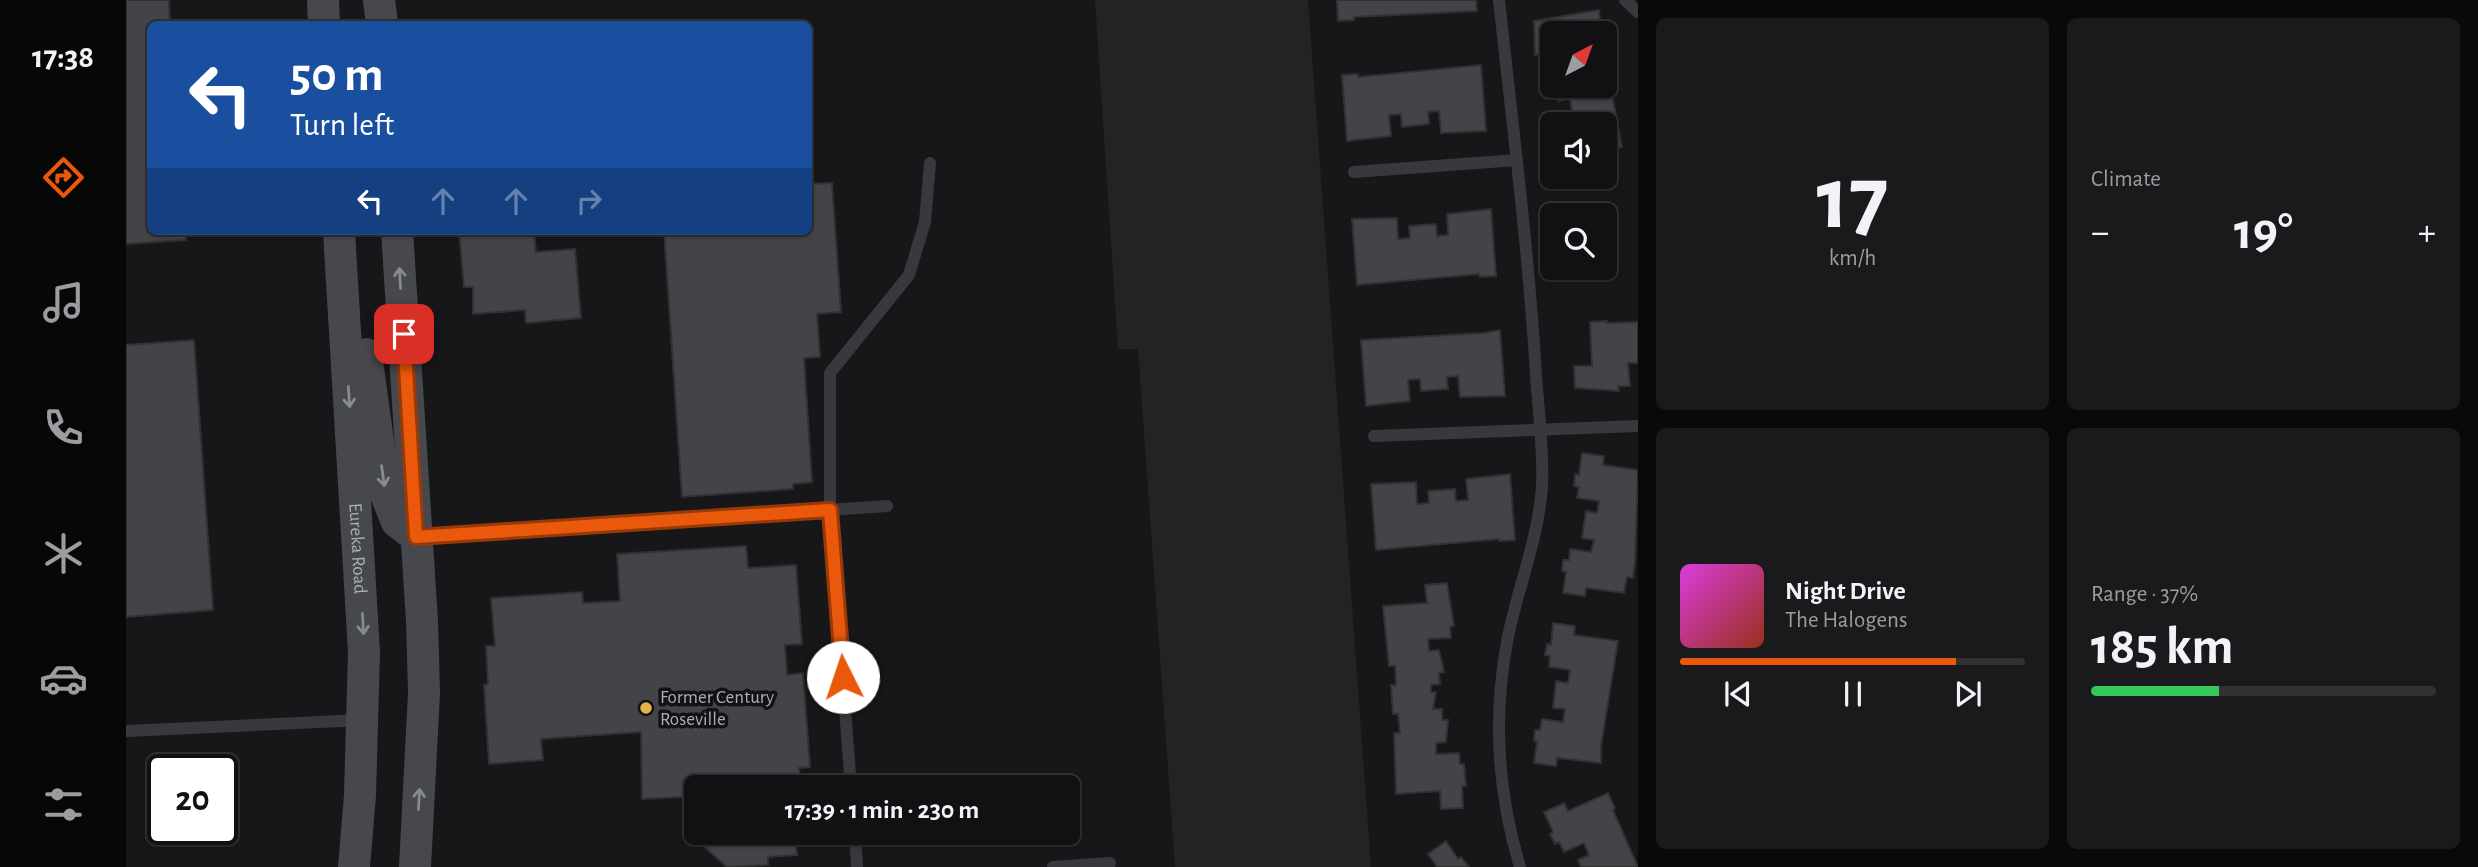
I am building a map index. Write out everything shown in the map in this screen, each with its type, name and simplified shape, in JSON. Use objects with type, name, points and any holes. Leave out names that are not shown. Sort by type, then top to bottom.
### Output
[{"type":"main road","points":[[323,0],[324,21]]},
{"type":"main road","points":[[379,0],[382,21]]},
{"type":"main road","name":"Eureka Road","points":[[339,235],[362,589],[363,720],[354,867]]},
{"type":"main road","points":[[397,235],[424,693],[415,867]]},
{"type":"main road","points":[[341,265],[365,347],[385,492],[397,522],[416,537]]},
{"type":"lane","points":[[1499,0],[1531,293],[1542,484],[1536,536],[1507,640],[1499,698],[1500,758],[1507,823],[1520,867]]},
{"type":"lane","points":[[1625,0],[1638,12]]},
{"type":"lane","points":[[1354,172],[1517,160]]},
{"type":"lane","points":[[850,775],[830,510],[830,373],[909,275],[925,222],[930,163]]},
{"type":"lane","points":[[1374,436],[1638,426]]},
{"type":"lane","points":[[416,537],[887,506]]},
{"type":"lane","points":[[126,731],[363,720]]},
{"type":"lane","points":[[856,845],[857,867]]},
{"type":"lane","points":[[1053,867],[1110,863]]},
{"type":"shaded area","points":[[1095,0],[1308,0],[1371,867],[1175,867],[1138,349],[1118,349]]},
{"type":"building","points":[[126,0],[169,0],[170,21],[147,21],[147,235],[185,235],[186,240],[126,244]]},
{"type":"building","points":[[1337,0],[1476,0],[1477,11],[1354,17],[1354,20],[1338,21]]},
{"type":"building","points":[[1599,10],[1600,21],[1540,21],[1540,54],[1535,55],[1534,21]]},
{"type":"building","points":[[1481,65],[1486,131],[1441,133],[1439,111],[1428,112],[1429,124],[1402,127],[1401,114],[1389,115],[1391,136],[1347,141],[1342,75],[1358,74],[1358,77]]},
{"type":"building","points":[[1558,98],[1613,98],[1615,112],[1565,112],[1572,111],[1570,99],[1558,101]]},
{"type":"building","points":[[1617,121],[1622,147],[1617,148]]},
{"type":"building","points":[[832,183],[841,312],[817,314],[820,357],[804,358],[812,482],[793,484],[793,489],[682,497],[664,235],[812,235],[812,184]]},
{"type":"building","points":[[1491,209],[1496,276],[1480,277],[1479,274],[1357,285],[1352,219],[1397,218],[1398,239],[1410,238],[1409,226],[1436,224],[1437,236],[1448,235],[1447,214]]},
{"type":"building","points":[[459,235],[534,235],[536,252],[575,249],[581,318],[526,323],[525,310],[473,314],[473,287],[464,287]]},
{"type":"building","points":[[1590,322],[1638,322],[1638,363],[1628,363],[1630,386],[1618,386],[1619,391],[1575,388],[1574,366],[1592,366]]},
{"type":"building","points":[[1500,330],[1505,396],[1460,397],[1458,376],[1447,377],[1448,389],[1421,391],[1420,379],[1408,380],[1410,401],[1366,406],[1361,340]]},
{"type":"building","points":[[194,340],[213,610],[126,617],[126,345]]},
{"type":"building","points":[[1582,453],[1604,456],[1603,465],[1638,470],[1635,561],[1633,578],[1627,577],[1624,593],[1586,588],[1585,596],[1563,593],[1566,572],[1562,571],[1563,560],[1569,560],[1570,549],[1591,552],[1594,540],[1582,538],[1586,511],[1597,513],[1599,501],[1577,498],[1579,487],[1574,486],[1575,474],[1579,475]]},
{"type":"building","points":[[1510,474],[1515,540],[1499,539],[1376,550],[1371,484],[1416,482],[1417,504],[1429,503],[1428,491],[1455,489],[1456,501],[1468,500],[1466,479]]},
{"type":"building","name":"Former Century Roseville","points":[[746,546],[748,568],[796,565],[802,644],[785,645],[787,675],[803,673],[810,767],[799,768],[799,775],[684,775],[684,808],[683,797],[642,799],[641,732],[541,739],[543,760],[489,764],[484,685],[488,684],[486,646],[495,646],[491,598],[582,592],[583,603],[620,601],[617,554]]},
{"type":"building","points":[[1447,583],[1454,626],[1450,627],[1451,638],[1428,639],[1429,651],[1439,650],[1444,672],[1439,673],[1440,684],[1431,685],[1431,692],[1436,692],[1433,709],[1442,709],[1442,720],[1448,720],[1446,742],[1436,743],[1436,754],[1459,753],[1460,764],[1464,764],[1466,786],[1462,786],[1463,808],[1441,809],[1440,791],[1396,794],[1394,733],[1400,733],[1398,714],[1393,714],[1391,685],[1396,685],[1395,666],[1389,666],[1383,606],[1427,603],[1425,585]]},
{"type":"building","points":[[1553,623],[1575,626],[1574,635],[1618,641],[1601,746],[1601,763],[1557,758],[1556,766],[1534,763],[1537,742],[1534,741],[1535,730],[1540,730],[1542,719],[1563,722],[1565,709],[1553,708],[1556,681],[1568,683],[1570,670],[1549,667],[1550,656],[1545,655],[1547,644],[1551,645]]},
{"type":"building","points":[[1608,793],[1638,867],[1581,867],[1578,860],[1589,855],[1584,843],[1564,852],[1559,842],[1555,844],[1550,834],[1553,832],[1544,812],[1564,803],[1568,811]]},
{"type":"building","points":[[1446,841],[1458,859],[1461,857],[1469,867],[1437,867],[1428,854]]},
{"type":"building","name":"Former Century Roseville","points":[[702,845],[796,845],[797,855],[768,857],[768,865],[727,867]]},
{"type":"place","name":"Former Century Roseville","points":[[646,708]]},
{"type":"route","points":[[404,334],[416,537],[830,510],[843,677]]}]
